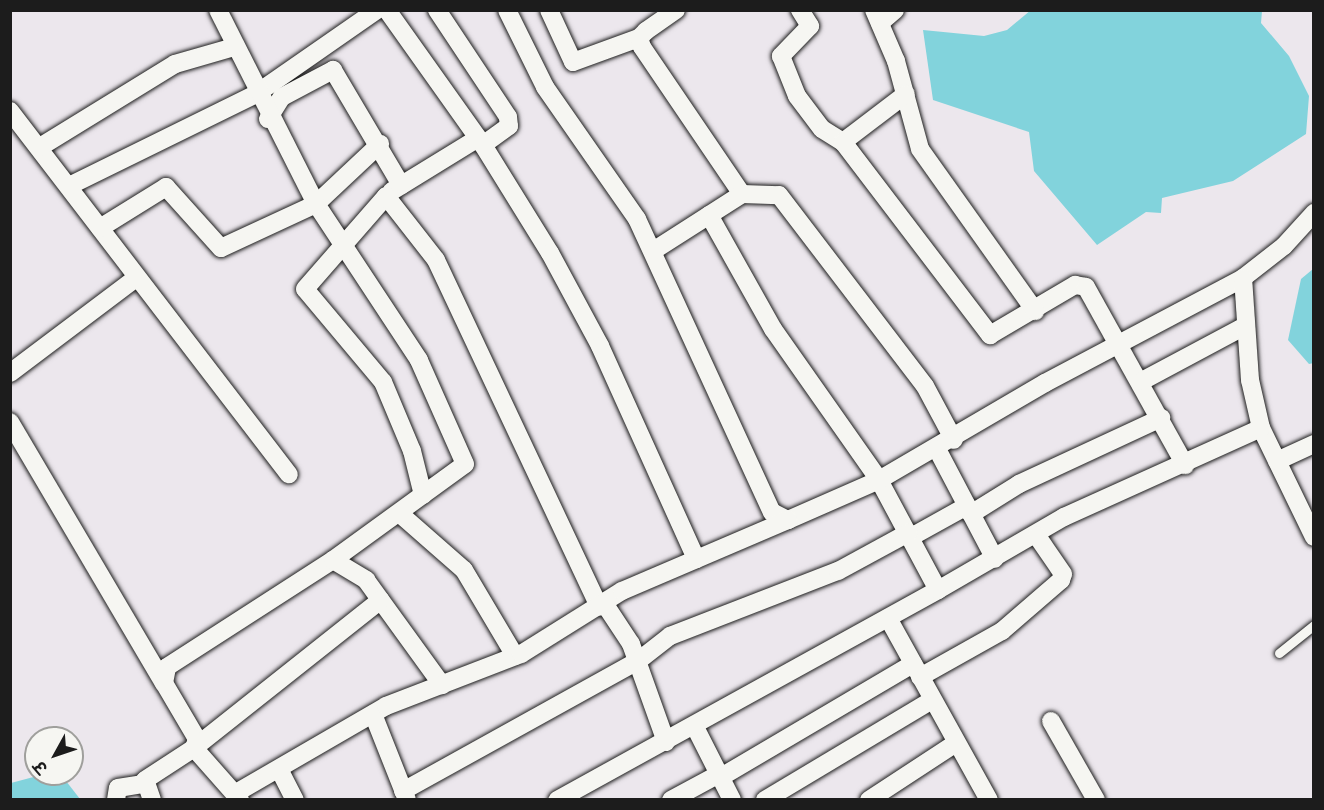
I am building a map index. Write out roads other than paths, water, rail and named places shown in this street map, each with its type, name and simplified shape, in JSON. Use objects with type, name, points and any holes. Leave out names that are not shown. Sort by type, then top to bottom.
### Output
[{"type":"street","points":[[164,683],[167,667],[333,560],[423,495],[465,461],[419,360],[343,248],[268,119],[218,10]]},
{"type":"street","points":[[71,185],[256,94],[377,10]]},
{"type":"street","points":[[387,10],[480,141],[600,345],[696,559]]},
{"type":"street","points":[[423,495],[412,451],[383,382],[305,289],[386,196],[401,185],[509,126],[508,117],[437,10]]},
{"type":"street","points":[[507,10],[545,87],[637,219],[772,512],[788,520]]},
{"type":"street","points":[[549,10],[573,62],[639,38],[676,10]]},
{"type":"street","points":[[800,10],[810,26],[782,52],[785,70],[810,116],[843,142],[990,335],[1081,284],[1121,343],[1185,465]]},
{"type":"street","points":[[895,10],[877,17],[906,94],[920,149],[1035,311]]},
{"type":"street","points":[[639,38],[742,194]]},
{"type":"street","points":[[40,147],[175,64],[234,46]]},
{"type":"street","points":[[268,119],[282,97],[333,70],[380,144],[401,185]]},
{"type":"street","points":[[843,142],[906,94]]},
{"type":"street","points":[[10,111],[71,185],[136,278],[289,474]]},
{"type":"street","points":[[100,228],[166,187],[220,248],[316,204],[380,144]]},
{"type":"street","points":[[653,251],[742,194],[779,195],[925,386],[954,440]]},
{"type":"street","points":[[386,196],[436,260],[602,605],[638,662],[666,742]]},
{"type":"street","points":[[10,422],[195,732],[194,748],[238,796],[373,714],[515,656],[602,605],[696,559],[879,480],[954,440],[1121,343],[1243,278],[1284,246],[1314,213]]},
{"type":"street","points":[[709,215],[768,320],[879,480],[938,590]]},
{"type":"street","points":[[10,373],[136,278]]},
{"type":"street","points":[[1243,278],[1245,327],[1261,428],[1314,537]]},
{"type":"street","points":[[1142,381],[1245,327]]},
{"type":"street","points":[[373,714],[405,795],[638,662],[687,627],[838,571],[1161,418]]},
{"type":"street","points":[[557,800],[695,727],[1037,536],[1064,517],[1185,465],[1261,428]]},
{"type":"street","points":[[1277,461],[1314,444]]},
{"type":"street","points":[[937,449],[995,559]]},
{"type":"street","points":[[399,513],[464,570],[515,656]]},
{"type":"street","points":[[671,800],[916,671],[1002,631],[1061,580],[1064,574],[1037,536]]},
{"type":"street","points":[[333,560],[366,580],[442,685]]},
{"type":"street","points":[[116,800],[118,788],[148,791],[194,748],[381,600]]},
{"type":"street","points":[[888,618],[989,800]]},
{"type":"street","points":[[765,800],[932,700]]},
{"type":"street","points":[[1051,721],[1096,800]]},
{"type":"street","points":[[695,727],[732,800]]},
{"type":"street","points":[[869,800],[890,794],[956,743]]},
{"type":"street","points":[[279,769],[295,800]]},
{"type":"lane","points":[[1279,653],[1314,626]]},
{"type":"water","points":[[1031,10],[1262,11],[1261,23],[1289,56],[1309,96],[1306,134],[1233,181],[1162,198],[1161,213],[1146,212],[1097,245],[1034,171],[1029,132],[933,100],[923,30],[984,36],[1007,30]]},
{"type":"water","points":[[1313,269],[1314,363],[1309,364],[1288,340],[1301,279]]},
{"type":"water","points":[[24,780],[24,786],[70,786],[80,799],[11,799],[11,783]]}]
